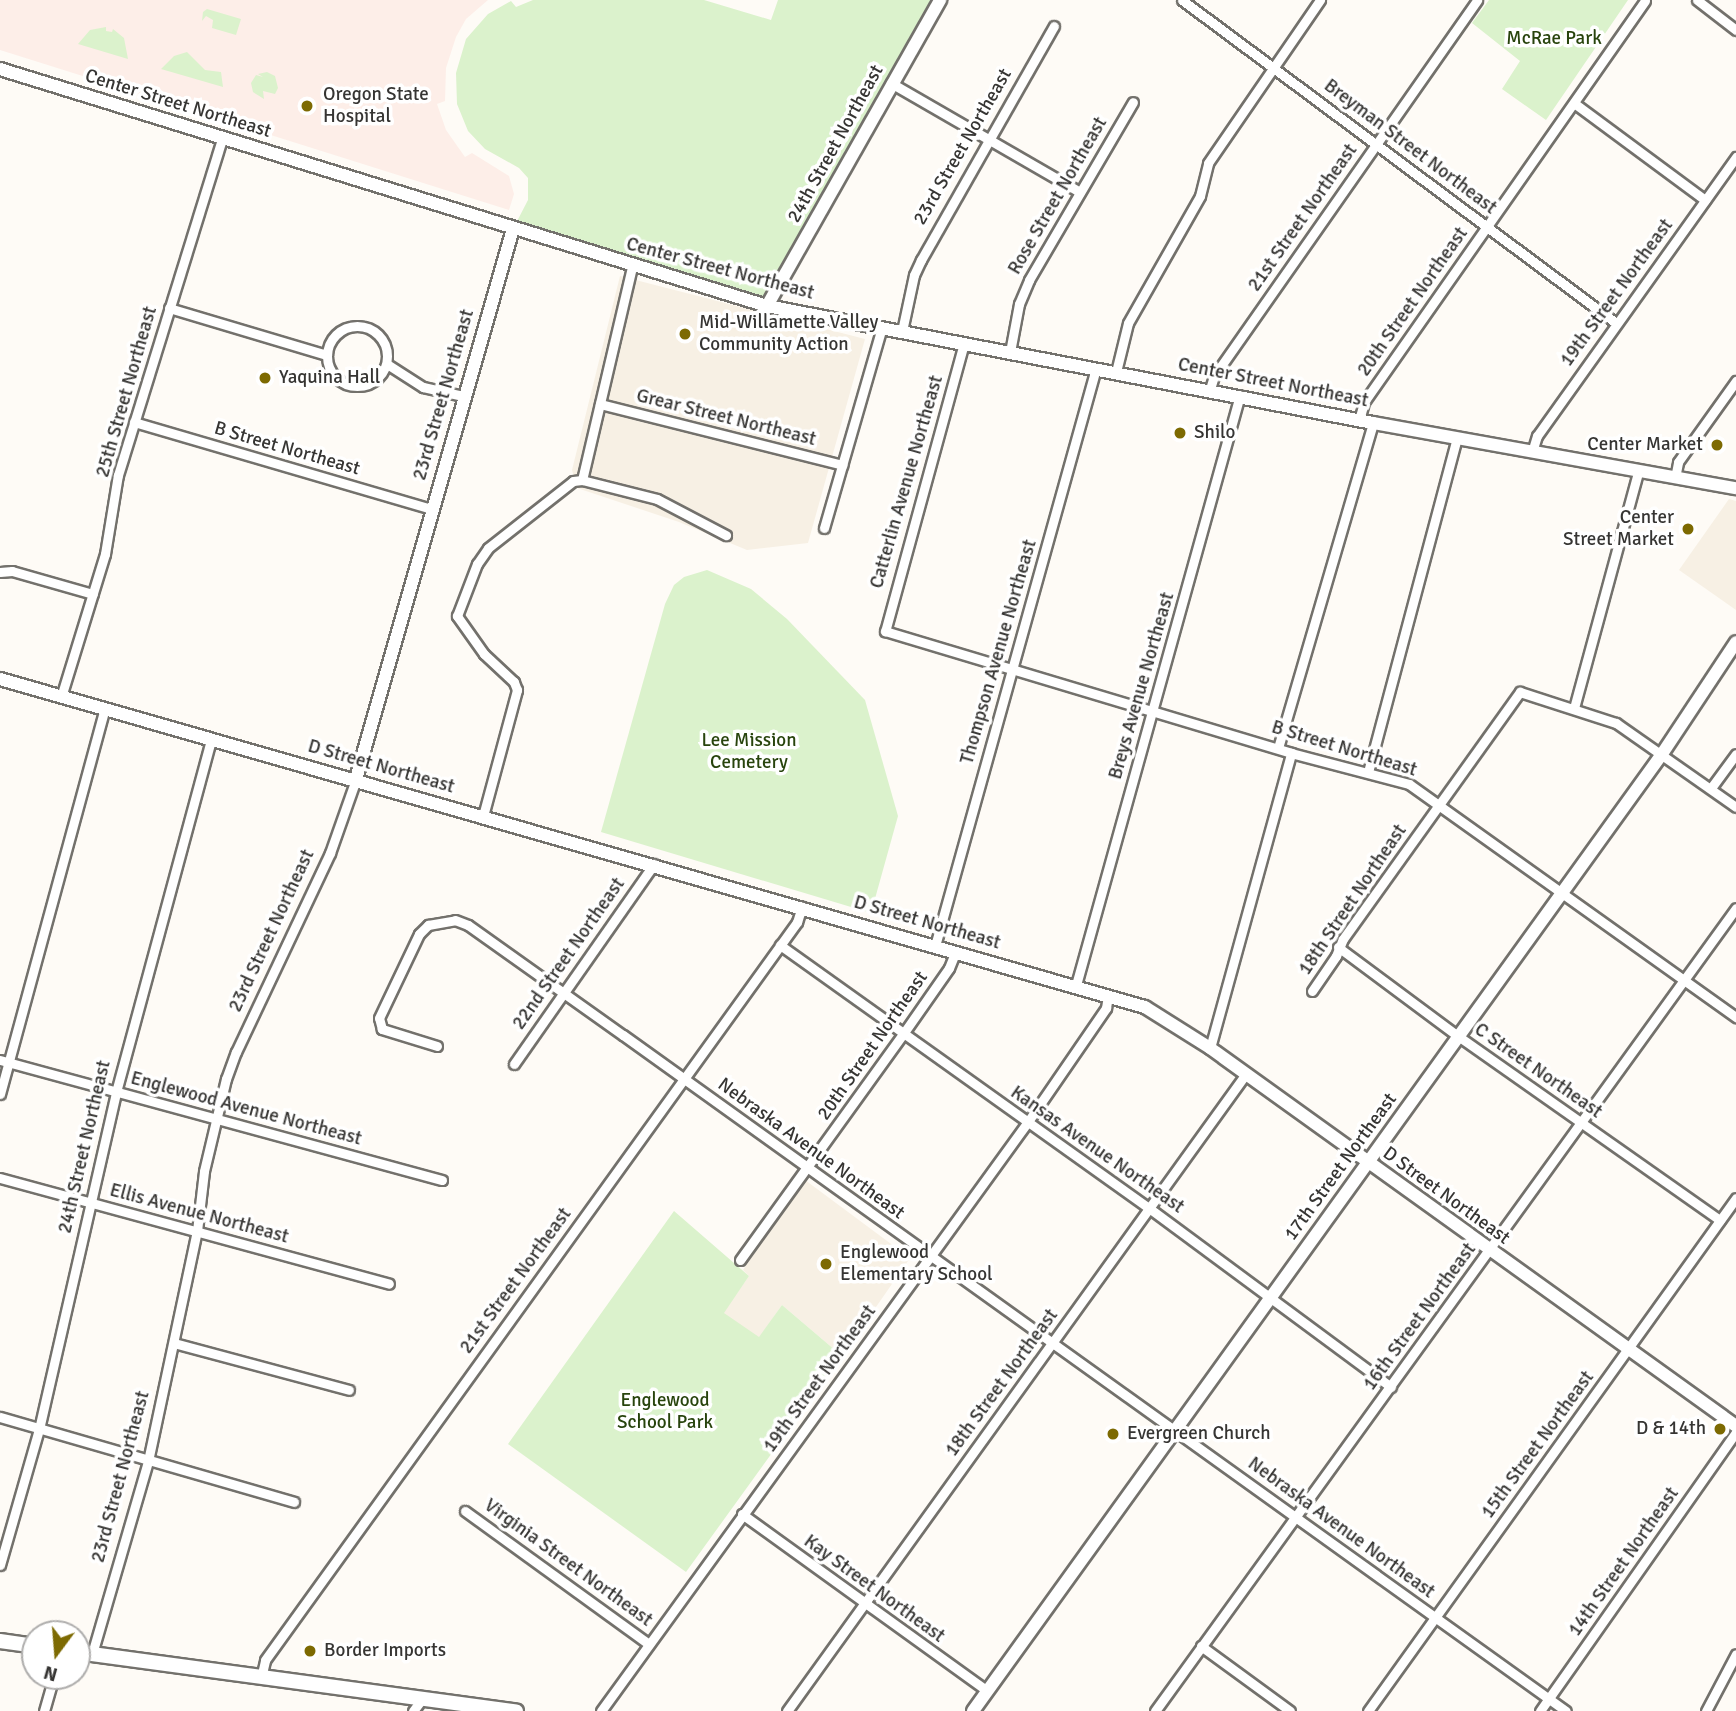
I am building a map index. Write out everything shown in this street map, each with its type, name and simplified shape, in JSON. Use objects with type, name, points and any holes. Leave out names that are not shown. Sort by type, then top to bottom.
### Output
[{"type":"main road","name":"24th Street Northeast","points":[[767,306],[940,0]]},
{"type":"main road","name":"Center Street Northeast","points":[[0,69],[767,306],[1210,389],[1373,423],[1736,488]]},
{"type":"main road","name":"23rd Street Northeast","points":[[356,779],[463,396],[513,229]]},
{"type":"main road","name":"17th Street Northeast","points":[[973,1711],[1662,754],[1736,642]]},
{"type":"main road","name":"D Street Northeast","points":[[0,679],[654,864],[1145,1007],[1210,1048],[1736,1426]]},
{"type":"main road","points":[[0,1641],[21,1644]]},
{"type":"main road","points":[[91,1654],[261,1678],[418,1705],[516,1711]]},
{"type":"street","name":"Breyman Street Northeast","points":[[1182,0],[1616,323]]},
{"type":"street","points":[[1116,372],[1128,323],[1200,196],[1208,163],[1320,0]]},
{"type":"street","name":"21st Street Northeast","points":[[1210,389],[1214,376],[1477,0]]},
{"type":"street","name":"20th Street Northeast","points":[[1359,420],[1364,402],[1645,0]]},
{"type":"street","points":[[1697,0],[1736,30]]},
{"type":"street","name":"23rd Street Northeast","points":[[902,331],[914,275],[1054,26]]},
{"type":"street","points":[[891,83],[1080,192]]},
{"type":"street","name":"Rose Street Northeast","points":[[1010,352],[1022,294],[1133,102]]},
{"type":"street","points":[[1574,103],[1705,200]]},
{"type":"street","name":"25th Street Northeast","points":[[61,698],[111,531],[118,475],[222,139]]},
{"type":"street","name":"19th Street Northeast","points":[[1532,452],[1537,436],[1736,157]]},
{"type":"street","points":[[582,480],[632,266]]},
{"type":"street","points":[[169,308],[327,355]]},
{"type":"street","points":[[349,327],[366,327],[381,336],[386,345],[387,364],[383,373],[368,384],[348,385],[333,373],[327,355],[329,345],[341,331],[349,327]]},
{"type":"street","points":[[824,528],[882,327]]},
{"type":"street","name":"Catterlin Avenue Northeast","points":[[885,631],[964,343]]},
{"type":"street","points":[[387,364],[423,387],[463,396]]},
{"type":"street","name":"Thompson Avenue Northeast","points":[[936,946],[1096,368]]},
{"type":"street","points":[[1675,478],[1678,462],[1736,381]]},
{"type":"street","name":"Breys Avenue Northeast","points":[[1076,985],[1240,395]]},
{"type":"street","name":"Grear Street Northeast","points":[[600,404],[842,465]]},
{"type":"street","name":"B Street Northeast","points":[[134,422],[431,509]]},
{"type":"street","points":[[1278,748],[1373,423]]},
{"type":"street","points":[[1368,772],[1457,438]]},
{"type":"street","points":[[1638,472],[1574,708],[1616,723],[1736,807]]},
{"type":"street","points":[[483,816],[517,690],[514,682],[484,654],[459,620],[458,612],[477,564],[488,548],[573,481],[582,480],[657,499],[726,535]]},
{"type":"street","points":[[0,572],[12,571],[93,594]]},
{"type":"street","name":"B Street Northeast","points":[[885,631],[1291,753],[1409,784],[1736,1017]]},
{"type":"street","name":"18th Street Northeast","points":[[1312,991],[1336,956],[1338,947],[1520,692],[1574,708]]},
{"type":"street","points":[[0,1094],[3,1061],[104,710]]},
{"type":"street","name":"24th Street Northeast","points":[[0,1565],[39,1429],[93,1203],[116,1092],[211,739]]},
{"type":"street","points":[[1210,1048],[1291,753]]},
{"type":"street","points":[[1711,788],[1736,754]]},
{"type":"street","name":"23rd Street Northeast","points":[[91,1635],[148,1461],[197,1231],[204,1171],[232,1062],[330,853],[356,779]]},
{"type":"street","name":"22nd Street Northeast","points":[[514,1064],[654,864]]},
{"type":"street","name":"21st Street Northeast","points":[[261,1678],[265,1660],[797,922],[802,907]]},
{"type":"street","name":"16th Street Northeast","points":[[1154,1711],[1736,908]]},
{"type":"street","name":"Nebraska Avenue Northeast","points":[[437,1046],[389,1032],[379,1024],[382,1009],[411,947],[428,925],[442,920],[455,920],[468,925],[563,992],[1566,1711]]},
{"type":"street","name":"Kansas Avenue Northeast","points":[[780,945],[1149,1208],[1391,1387]]},
{"type":"street","name":"C Street Northeast","points":[[1338,947],[1458,1036],[1720,1220]]},
{"type":"street","name":"20th Street Northeast","points":[[740,1260],[903,1034],[949,968],[956,951]]},
{"type":"street","name":"19th Street Northeast","points":[[601,1711],[1027,1123],[1106,1008],[1108,995]]},
{"type":"street","name":"Englewood Avenue Northeast","points":[[3,1061],[442,1180]]},
{"type":"street","name":"18th Street Northeast","points":[[787,1711],[1245,1075]]},
{"type":"street","name":"Ellis Avenue Northeast","points":[[0,1178],[389,1284]]},
{"type":"street","name":"15th Street Northeast","points":[[1368,1711],[1736,1198]]},
{"type":"street","points":[[174,1343],[349,1390]]},
{"type":"street","points":[[0,1417],[294,1502]]},
{"type":"street","name":"14th Street Northeast","points":[[1540,1711],[1736,1432]]},
{"type":"street","name":"Virginia Street Northeast","points":[[465,1511],[649,1644]]},
{"type":"street","name":"Kay Street Northeast","points":[[742,1514],[987,1692]]},
{"type":"street","points":[[1201,1646],[1290,1711]]},
{"type":"street","points":[[1706,1711],[1736,1654]]},
{"type":"street","points":[[44,1711],[50,1690]]},
{"type":"shaded area","name":"Oregon State Hospital","points":[[0,0],[488,0],[466,19],[456,37],[446,68],[445,101],[437,104],[446,130],[465,157],[472,153],[509,176],[514,194],[509,210],[0,50]]},
{"type":"shaded area","points":[[620,276],[865,339],[808,543],[747,550],[679,522],[577,488],[572,470]]},
{"type":"shaded area","points":[[1729,499],[1736,501],[1736,610],[1679,570]]},
{"type":"shaded area","name":"Englewood Elementary School","points":[[805,1180],[910,1258],[842,1356],[782,1305],[759,1338],[723,1313],[749,1276],[743,1270]]},
{"type":"green space","points":[[533,0],[704,0],[771,20],[778,0],[940,0],[767,306],[513,229],[528,200],[528,178],[519,168],[485,149],[468,131],[457,104],[456,73],[466,39],[488,14],[511,1],[516,7]]},
{"type":"green space","name":"McRae Park","points":[[1489,0],[1628,0],[1546,120],[1502,89],[1520,61],[1472,23]]},
{"type":"green space","points":[[207,9],[241,19],[236,35],[212,28],[213,20],[206,16],[202,21],[203,12]]},
{"type":"green space","points":[[106,27],[106,31],[112,32],[113,29],[124,38],[128,59],[78,44],[90,30]]},
{"type":"green space","points":[[187,52],[205,70],[221,72],[223,87],[161,69],[174,56]]},
{"type":"green space","points":[[267,72],[275,76],[278,88],[275,94],[263,91],[264,99],[253,92],[251,83],[256,75],[263,77],[258,74]]},
{"type":"green space","name":"Lee Mission Cemetery","points":[[707,570],[751,589],[787,619],[865,700],[898,816],[871,913],[601,832],[665,604],[674,585],[684,577]]},
{"type":"green space","name":"Englewood School Park","points":[[674,1211],[749,1276],[724,1313],[759,1337],[782,1305],[842,1356],[686,1572],[508,1444]]},
{"type":"place","name":"Oregon State Hospital","points":[[307,106]]},
{"type":"place","name":"Mid-Willamette Valley Community Action","points":[[685,334]]},
{"type":"place","name":"Yaquina Hall","points":[[265,378]]},
{"type":"place","name":"Shilo","points":[[1180,433]]},
{"type":"place","name":"Center Market","points":[[1717,445]]},
{"type":"place","name":"Center Street Market","points":[[1688,529]]},
{"type":"place","name":"Englewood Elementary School","points":[[826,1264]]},
{"type":"place","name":"D & 14th","points":[[1720,1429]]},
{"type":"place","name":"Evergreen Church","points":[[1113,1434]]},
{"type":"place","name":"Border Imports","points":[[310,1651]]}]
